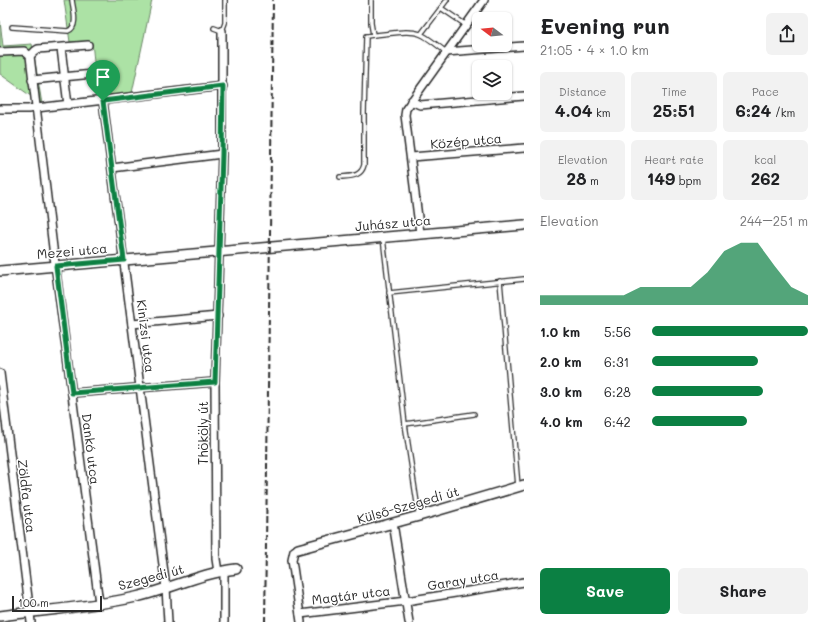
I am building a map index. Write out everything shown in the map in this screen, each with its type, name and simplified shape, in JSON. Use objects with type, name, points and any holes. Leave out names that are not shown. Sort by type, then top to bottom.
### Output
[{"type":"street","points":[[420,233],[405,115],[406,109],[410,101],[484,0]]},
{"type":"street","name":"Thököly út","points":[[222,31],[222,154],[215,382],[215,540],[216,559],[221,571],[224,622]]},
{"type":"street","points":[[0,52],[24,51],[30,56],[38,49],[88,45]]},
{"type":"street","points":[[446,52],[524,46]]},
{"type":"street","points":[[61,48],[68,105]]},
{"type":"street","name":"Dankó utca","points":[[30,56],[99,603]]},
{"type":"street","points":[[32,80],[93,74]]},
{"type":"street","points":[[0,109],[68,105],[223,86]]},
{"type":"street","points":[[410,101],[420,105],[524,96]]},
{"type":"street","name":"Kinizsi utca","points":[[103,101],[166,588],[168,622]]},
{"type":"street","name":"Közép utca","points":[[411,157],[524,148]]},
{"type":"street","points":[[112,168],[222,154]]},
{"type":"street","name":"Juhász utca","points":[[265,247],[524,225]]},
{"type":"street","name":"Mezei utca","points":[[0,271],[265,247]]},
{"type":"street","points":[[132,324],[218,316]]},
{"type":"street","name":"Zöldfa utca","points":[[0,372],[2,401],[31,622]]},
{"type":"street","points":[[72,393],[215,382]]},
{"type":"street","name":"Külső-Szegedi út","points":[[298,549],[521,486]]},
{"type":"street","points":[[393,523],[409,622]]},
{"type":"street","points":[[298,549],[294,551],[292,560],[301,622]]},
{"type":"street","name":"Szegedi út","points":[[0,616],[137,597],[221,571],[236,569]]},
{"type":"street","name":"Garay utca","points":[[406,601],[524,582]]},
{"type":"street","name":"Magtár utca","points":[[300,614],[406,601]]},
{"type":"lane","points":[[12,27],[71,30],[73,29],[74,24],[72,0]]},
{"type":"lane","points":[[214,28],[222,31],[225,23],[225,0]]},
{"type":"lane","points":[[371,0],[371,23],[373,36]]},
{"type":"lane","points":[[421,34],[447,0]]},
{"type":"lane","points":[[441,8],[466,25]]},
{"type":"lane","points":[[340,177],[359,175],[363,171],[366,36],[403,32],[421,34],[446,52]]},
{"type":"lane","points":[[382,237],[405,424],[419,516]]},
{"type":"lane","points":[[390,293],[524,279]]},
{"type":"lane","points":[[500,282],[521,486]]},
{"type":"lane","points":[[405,424],[474,414]]},
{"type":"green space","points":[[64,0],[152,0],[132,93],[98,100],[92,42],[70,42]]},
{"type":"green space","points":[[0,21],[3,46],[32,44],[42,104],[0,74]]},
{"type":"railway","points":[[265,622],[273,0]]},
{"type":"route","points":[[223,86],[218,316],[215,382],[72,393],[56,266],[124,260],[103,101],[223,86]]}]
